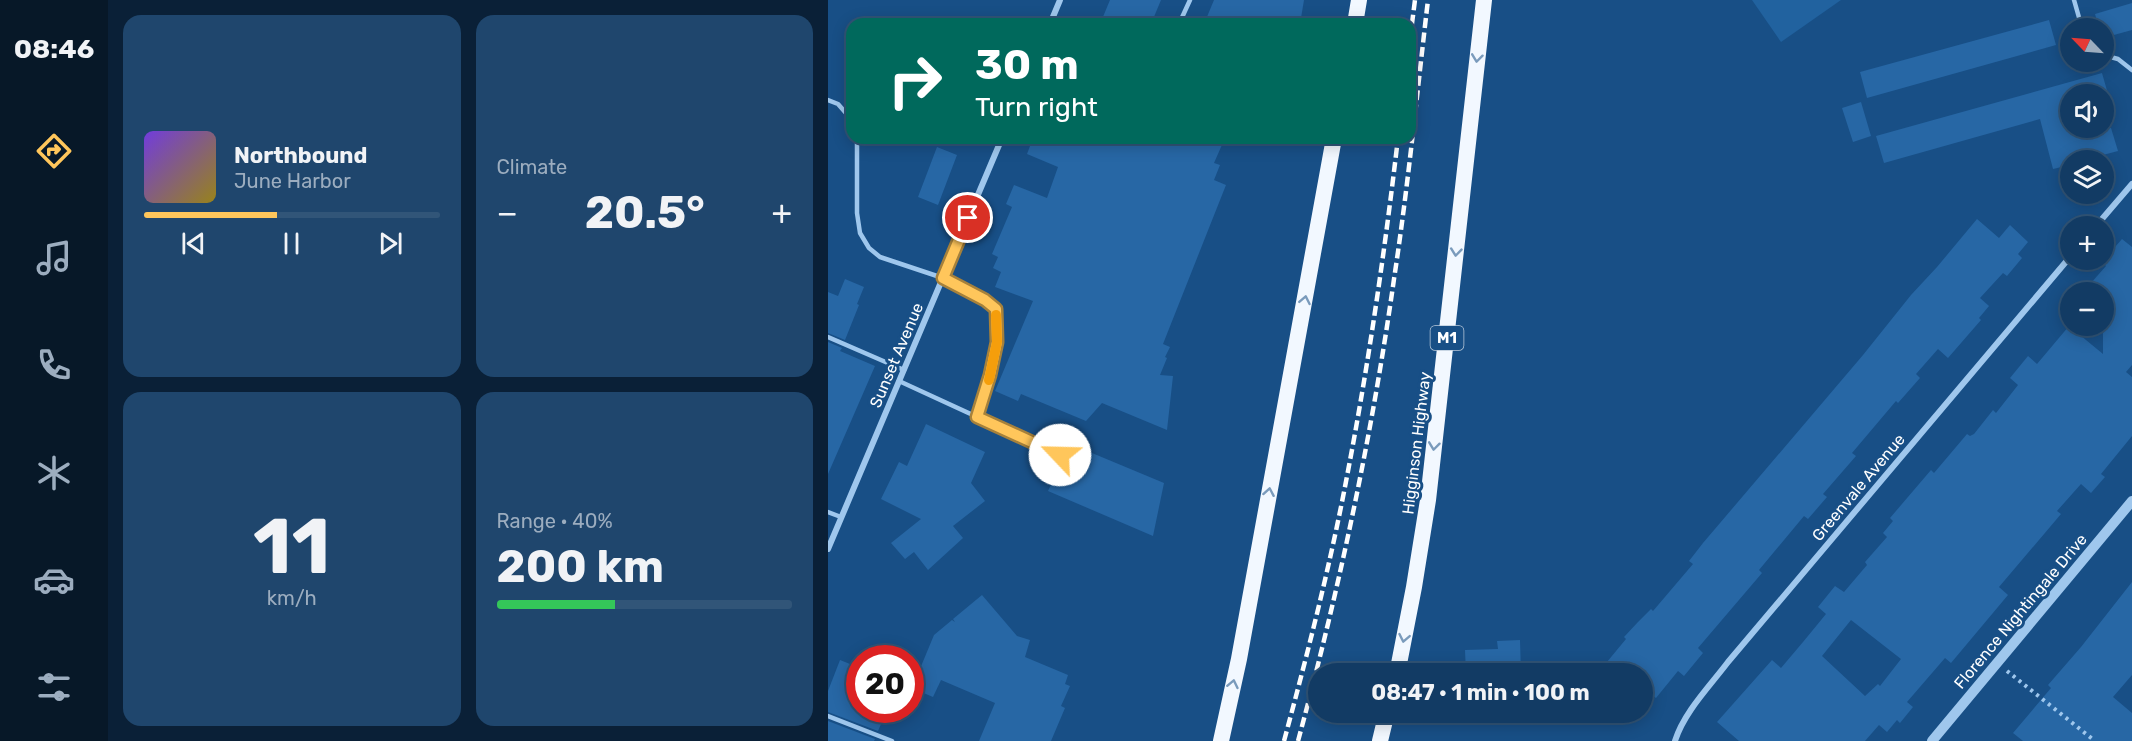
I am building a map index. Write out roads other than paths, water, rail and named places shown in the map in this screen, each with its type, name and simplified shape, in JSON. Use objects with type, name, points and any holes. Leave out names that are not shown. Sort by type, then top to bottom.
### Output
[{"type":"highway","points":[[1356,18],[1359,0]]},
{"type":"highway","name":"Higginson Highway","points":[[1399,663],[1428,500],[1484,0]]},
{"type":"highway","points":[[1221,741],[1239,659],[1333,144]]},
{"type":"highway","points":[[1380,741],[1384,723]]},
{"type":"street","points":[[1052,18],[1060,0]]},
{"type":"street","name":"Sunset Avenue","points":[[828,549],[999,144]]},
{"type":"street","points":[[2105,216],[2132,184]]},
{"type":"street","name":"Greenvale Avenue","points":[[1674,741],[1696,704],[1728,662],[2060,269]]},
{"type":"street","name":"Florence Nightingale Drive","points":[[1932,741],[2132,501]]},
{"type":"lane","points":[[1182,18],[1190,0]]},
{"type":"lane","points":[[2074,0],[2079,18]]},
{"type":"lane","points":[[2114,58],[2132,70]]},
{"type":"lane","points":[[828,100],[838,104],[846,113]]},
{"type":"lane","points":[[857,144],[857,213],[860,233],[870,248],[880,257],[943,278],[985,300],[996,309],[997,342],[977,417]]},
{"type":"lane","points":[[828,337],[904,370]]},
{"type":"lane","points":[[899,381],[1060,455]]},
{"type":"lane","points":[[828,512],[842,517]]},
{"type":"lane","points":[[828,716],[892,741]]},
{"type":"railway","points":[[1413,18],[1415,0]]},
{"type":"railway","points":[[1416,105],[1428,0]]},
{"type":"railway","points":[[1284,741],[1319,607],[1348,471],[1376,305],[1397,144]]},
{"type":"railway","points":[[1298,741],[1341,570],[1365,454],[1385,337],[1412,144]]}]
